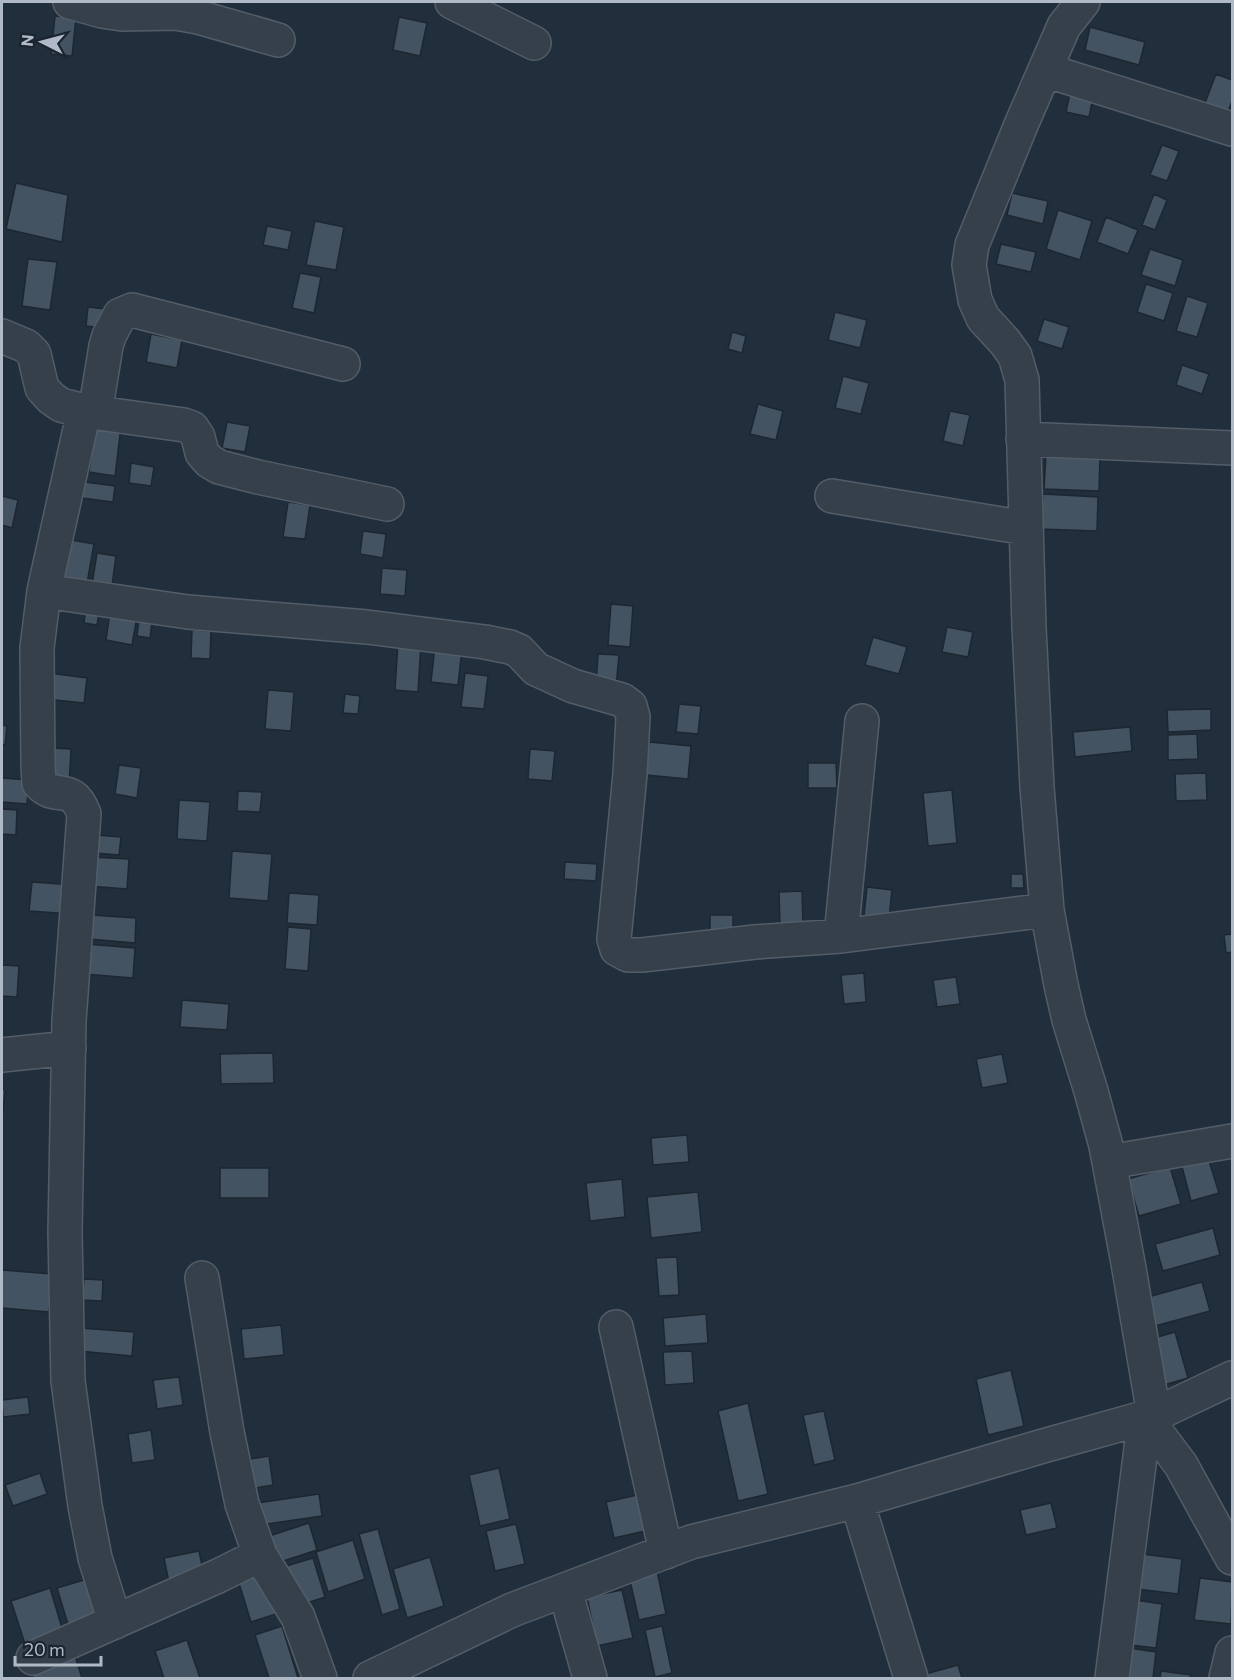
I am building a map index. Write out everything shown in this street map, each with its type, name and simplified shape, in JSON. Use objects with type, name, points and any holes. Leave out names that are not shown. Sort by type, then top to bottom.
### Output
[{"type":"street","points":[[70,2],[122,14],[176,13],[198,17],[278,40]]},
{"type":"street","points":[[452,2],[534,43]]},
{"type":"street","points":[[1083,2],[1064,26],[972,245],[969,265],[975,300],[983,318],[1015,356],[1022,380],[1029,627],[1037,787],[1047,910],[1069,1020],[1091,1091],[1109,1162],[1128,1263],[1150,1416],[1112,1678]]},
{"type":"street","points":[[1045,70],[1233,129]]},
{"type":"street","points":[[115,1622],[95,1558],[68,1381],[65,1232],[70,1010],[84,814],[79,802],[70,795],[45,790],[39,783],[37,648],[44,591],[106,346],[120,315],[132,310],[343,364]]},
{"type":"street","points":[[2,336],[26,346],[34,354],[42,388],[61,405],[90,412],[184,425],[192,428],[198,437],[202,453],[219,467],[387,504]]},
{"type":"street","points":[[1023,439],[1233,448]]},
{"type":"street","points":[[831,496],[1026,528]]},
{"type":"street","points":[[44,591],[188,612],[367,627],[447,636],[510,647],[519,651],[536,669],[544,673],[573,686],[622,700],[630,706],[633,717],[630,774],[614,939],[617,949],[628,955],[841,936],[1047,910]]},
{"type":"street","points":[[841,936],[862,721]]},
{"type":"street","points":[[2,1055],[69,1048]]},
{"type":"street","points":[[1109,1162],[1233,1141]]},
{"type":"street","points":[[202,1278],[225,1421],[242,1504],[260,1555],[298,1617],[320,1678]]},
{"type":"street","points":[[616,1327],[666,1552]]},
{"type":"street","points":[[370,1678],[512,1610],[691,1542],[857,1501],[1150,1416],[1228,1386]]},
{"type":"street","points":[[1150,1416],[1233,1558]]},
{"type":"street","points":[[857,1501],[911,1678]]},
{"type":"street","points":[[33,1658],[260,1555]]},
{"type":"street","points":[[565,1590],[590,1678]]},
{"type":"street","points":[[1226,1678],[1233,1653]]},
{"type":"building","points":[[55,16],[76,18],[72,56],[51,54]]},
{"type":"building","points":[[399,17],[427,23],[420,56],[393,50]]},
{"type":"building","points":[[1090,27],[1145,42],[1139,65],[1085,50]]},
{"type":"building","points":[[1216,74],[1232,80],[1232,101],[1226,117],[1203,108]]},
{"type":"building","points":[[1070,93],[1093,98],[1089,117],[1066,112]]},
{"type":"building","points":[[1162,145],[1179,151],[1167,181],[1150,175]]},
{"type":"building","points":[[16,183],[68,195],[62,242],[6,229]]},
{"type":"building","points":[[1012,193],[1048,201],[1043,224],[1007,215]]},
{"type":"building","points":[[1154,194],[1167,200],[1155,230],[1142,225]]},
{"type":"building","points":[[1058,210],[1092,221],[1080,260],[1046,249]]},
{"type":"building","points":[[1106,217],[1138,230],[1128,254],[1097,242]]},
{"type":"building","points":[[315,221],[344,227],[336,270],[306,265]]},
{"type":"building","points":[[267,226],[292,231],[288,250],[263,245]]},
{"type":"building","points":[[1001,244],[1036,252],[1031,272],[996,264]]},
{"type":"building","points":[[1150,249],[1183,260],[1175,286],[1141,275]]},
{"type":"building","points":[[28,259],[57,262],[50,310],[22,306]]},
{"type":"building","points":[[300,273],[321,277],[314,313],[292,308]]},
{"type":"building","points":[[1146,284],[1173,293],[1164,321],[1137,312]]},
{"type":"building","points":[[1187,296],[1208,303],[1197,337],[1176,331]]},
{"type":"building","points":[[88,307],[114,310],[111,329],[86,326]]},
{"type":"building","points":[[835,312],[867,320],[860,348],[828,340]]},
{"type":"building","points":[[1044,319],[1069,327],[1062,349],[1037,341]]},
{"type":"building","points":[[732,332],[746,336],[742,353],[728,349]]},
{"type":"building","points":[[151,334],[182,340],[177,368],[146,362]]},
{"type":"building","points":[[1182,365],[1209,374],[1202,394],[1176,385]]},
{"type":"building","points":[[843,376],[869,383],[861,414],[835,408]]},
{"type":"building","points":[[758,404],[783,411],[776,440],[750,434]]},
{"type":"building","points":[[950,411],[970,415],[963,446],[943,441]]},
{"type":"building","points":[[227,422],[250,426],[245,452],[222,448]]},
{"type":"building","points":[[96,424],[121,427],[115,476],[89,472]]},
{"type":"building","points":[[1046,453],[1100,456],[1099,491],[1044,489]]},
{"type":"building","points":[[131,463],[154,467],[151,486],[129,483]]},
{"type":"building","points":[[85,482],[115,486],[113,502],[82,498]]},
{"type":"building","points":[[1043,494],[1098,497],[1097,531],[1041,529]]},
{"type":"building","points":[[2,496],[18,500],[12,528],[2,525]]},
{"type":"building","points":[[288,502],[310,505],[305,539],[283,537]]},
{"type":"building","points":[[363,531],[386,534],[383,558],[360,554]]},
{"type":"building","points":[[66,539],[94,544],[86,589],[58,584]]},
{"type":"building","points":[[97,553],[116,556],[111,593],[91,591]]},
{"type":"building","points":[[382,568],[407,570],[405,596],[380,594]]},
{"type":"building","points":[[611,604],[633,606],[630,647],[608,645]]},
{"type":"building","points":[[86,606],[100,608],[97,625],[84,623]]},
{"type":"building","points":[[110,613],[137,617],[132,645],[106,640]]},
{"type":"building","points":[[139,620],[152,622],[150,638],[137,636]]},
{"type":"building","points":[[947,627],[973,632],[968,657],[942,652]]},
{"type":"building","points":[[192,630],[211,631],[210,659],[191,658]]},
{"type":"building","points":[[873,637],[907,647],[899,674],[865,665]]},
{"type":"building","points":[[398,642],[421,643],[418,692],[395,690]]},
{"type":"building","points":[[435,646],[462,649],[458,685],[431,682]]},
{"type":"building","points":[[598,654],[619,655],[616,687],[596,685]]},
{"type":"building","points":[[49,673],[87,678],[84,703],[46,699]]},
{"type":"building","points":[[465,673],[488,676],[484,709],[461,707]]},
{"type":"building","points":[[268,690],[294,692],[291,731],[265,729]]},
{"type":"building","points":[[345,694],[360,696],[358,714],[343,713]]},
{"type":"building","points":[[679,704],[701,706],[698,734],[676,732]]},
{"type":"building","points":[[1211,709],[1211,730],[1168,732],[1167,710]]},
{"type":"building","points":[[2,725],[7,726],[5,745],[2,744]]},
{"type":"building","points":[[1130,727],[1132,751],[1075,757],[1073,732]]},
{"type":"building","points":[[1197,734],[1198,759],[1168,760],[1168,735]]},
{"type":"building","points":[[649,742],[691,746],[688,779],[646,775]]},
{"type":"building","points":[[51,748],[71,749],[69,788],[48,787]]},
{"type":"building","points":[[530,749],[555,751],[552,781],[528,779]]},
{"type":"building","points":[[808,763],[836,763],[837,788],[808,788]]},
{"type":"building","points":[[119,765],[141,768],[137,798],[115,794]]},
{"type":"building","points":[[1206,773],[1207,800],[1176,801],[1175,774]]},
{"type":"building","points":[[2,778],[29,780],[27,804],[2,802]]},
{"type":"building","points":[[952,790],[957,843],[928,846],[923,793]]},
{"type":"building","points":[[238,791],[262,792],[260,812],[237,811]]},
{"type":"building","points":[[179,800],[210,802],[207,841],[177,839]]},
{"type":"building","points":[[2,809],[17,810],[16,835],[2,834]]},
{"type":"building","points":[[96,835],[121,837],[119,855],[95,853]]},
{"type":"building","points":[[232,851],[272,854],[268,901],[229,898]]},
{"type":"building","points":[[90,857],[129,859],[127,889],[88,886]]},
{"type":"building","points":[[565,862],[597,864],[596,881],[564,879]]},
{"type":"building","points":[[1011,874],[1023,874],[1024,888],[1011,888]]},
{"type":"building","points":[[32,882],[75,885],[73,914],[29,911]]},
{"type":"building","points":[[867,887],[892,890],[888,928],[863,925]]},
{"type":"building","points":[[802,891],[803,926],[780,927],[779,892]]},
{"type":"building","points":[[289,893],[319,895],[317,925],[287,923]]},
{"type":"building","points":[[91,915],[136,918],[135,943],[89,939]]},
{"type":"building","points":[[710,915],[733,915],[733,938],[710,938]]},
{"type":"building","points":[[288,927],[311,929],[308,971],[285,969]]},
{"type":"building","points":[[1232,934],[1232,952],[1226,953],[1224,935]]},
{"type":"building","points":[[86,944],[135,948],[133,978],[84,974]]},
{"type":"building","points":[[2,965],[19,966],[17,997],[2,996]]},
{"type":"building","points":[[864,973],[866,1002],[844,1004],[841,975]]},
{"type":"building","points":[[956,977],[960,1004],[937,1007],[933,980]]},
{"type":"building","points":[[182,1000],[229,1004],[227,1030],[180,1027]]},
{"type":"building","points":[[273,1053],[274,1083],[221,1084],[220,1054]]},
{"type":"building","points":[[1002,1054],[1008,1083],[982,1088],[976,1059]]},
{"type":"building","points":[[2,1089],[5,1090],[2,1121]]},
{"type":"building","points":[[687,1135],[689,1162],[653,1165],[651,1138]]},
{"type":"building","points":[[1206,1151],[1219,1193],[1191,1201],[1180,1159]]},
{"type":"building","points":[[1170,1167],[1181,1204],[1139,1216],[1128,1179]]},
{"type":"building","points":[[220,1168],[269,1168],[269,1198],[220,1198]]},
{"type":"building","points":[[622,1179],[625,1217],[590,1221],[586,1183]]},
{"type":"building","points":[[698,1192],[702,1232],[651,1238],[647,1197]]},
{"type":"building","points":[[1213,1228],[1220,1255],[1163,1271],[1155,1244]]},
{"type":"building","points":[[677,1257],[679,1295],[659,1296],[656,1258]]},
{"type":"building","points":[[2,1270],[52,1274],[49,1312],[2,1308]]},
{"type":"building","points":[[84,1279],[103,1280],[102,1301],[82,1300]]},
{"type":"building","points":[[1202,1282],[1210,1311],[1155,1326],[1148,1297]]},
{"type":"building","points":[[706,1314],[708,1343],[665,1346],[663,1318]]},
{"type":"building","points":[[281,1325],[284,1355],[244,1359],[241,1329]]},
{"type":"building","points":[[80,1328],[134,1332],[132,1356],[79,1351]]},
{"type":"building","points":[[1175,1332],[1188,1378],[1157,1387],[1144,1341]]},
{"type":"building","points":[[692,1351],[694,1383],[665,1385],[663,1352]]},
{"type":"building","points":[[1011,1370],[1024,1426],[988,1435],[976,1379]]},
{"type":"building","points":[[179,1377],[183,1405],[157,1409],[153,1380]]},
{"type":"building","points":[[28,1397],[30,1414],[3,1417],[2,1400]]},
{"type":"building","points":[[748,1403],[768,1494],[738,1501],[718,1411]]},
{"type":"building","points":[[824,1411],[835,1460],[814,1465],[803,1415]]},
{"type":"building","points":[[151,1430],[155,1460],[132,1463],[128,1434]]},
{"type":"building","points":[[269,1456],[273,1485],[255,1488],[250,1459]]},
{"type":"building","points":[[499,1468],[510,1519],[480,1526],[469,1475]]},
{"type":"building","points":[[40,1473],[47,1494],[13,1506],[5,1485]]},
{"type":"building","points":[[646,1493],[654,1529],[614,1538],[606,1502]]},
{"type":"building","points":[[319,1494],[322,1516],[260,1525],[257,1503]]},
{"type":"building","points":[[1051,1503],[1057,1528],[1026,1535],[1020,1510]]},
{"type":"building","points":[[309,1523],[317,1550],[271,1565],[263,1538]]},
{"type":"building","points":[[516,1524],[525,1564],[495,1571],[486,1531]]},
{"type":"building","points":[[378,1529],[400,1609],[382,1615],[359,1534]]},
{"type":"building","points":[[353,1540],[365,1579],[328,1592],[316,1552]]},
{"type":"building","points":[[199,1551],[205,1580],[170,1587],[164,1558]]},
{"type":"building","points":[[1142,1554],[1182,1559],[1178,1594],[1137,1589]]},
{"type":"building","points":[[430,1557],[444,1606],[407,1618],[393,1569]]},
{"type":"building","points":[[313,1558],[325,1597],[295,1607],[283,1567]]},
{"type":"building","points":[[656,1566],[666,1614],[639,1620],[628,1572]]},
{"type":"building","points":[[262,1572],[276,1614],[251,1622],[238,1580]]},
{"type":"building","points":[[94,1577],[108,1622],[71,1634],[57,1588]]},
{"type":"building","points":[[1200,1578],[1232,1582],[1231,1624],[1194,1620]]},
{"type":"building","points":[[50,1588],[65,1638],[27,1650],[11,1601]]},
{"type":"building","points":[[622,1590],[633,1638],[597,1646],[587,1597]]},
{"type":"building","points":[[1128,1599],[1162,1604],[1156,1648],[1122,1644]]},
{"type":"building","points":[[282,1626],[298,1678],[269,1678],[255,1635]]},
{"type":"building","points":[[662,1626],[672,1673],[655,1677],[645,1630]]},
{"type":"building","points":[[187,1640],[200,1678],[164,1678],[155,1651]]},
{"type":"building","points":[[1122,1647],[1156,1652],[1153,1678],[1118,1678]]},
{"type":"building","points":[[75,1656],[82,1678],[33,1678],[31,1670]]},
{"type":"building","points":[[958,1665],[962,1678],[922,1678],[922,1675]]},
{"type":"building","points":[[1161,1671],[1191,1675],[1190,1678],[1160,1678]]}]
